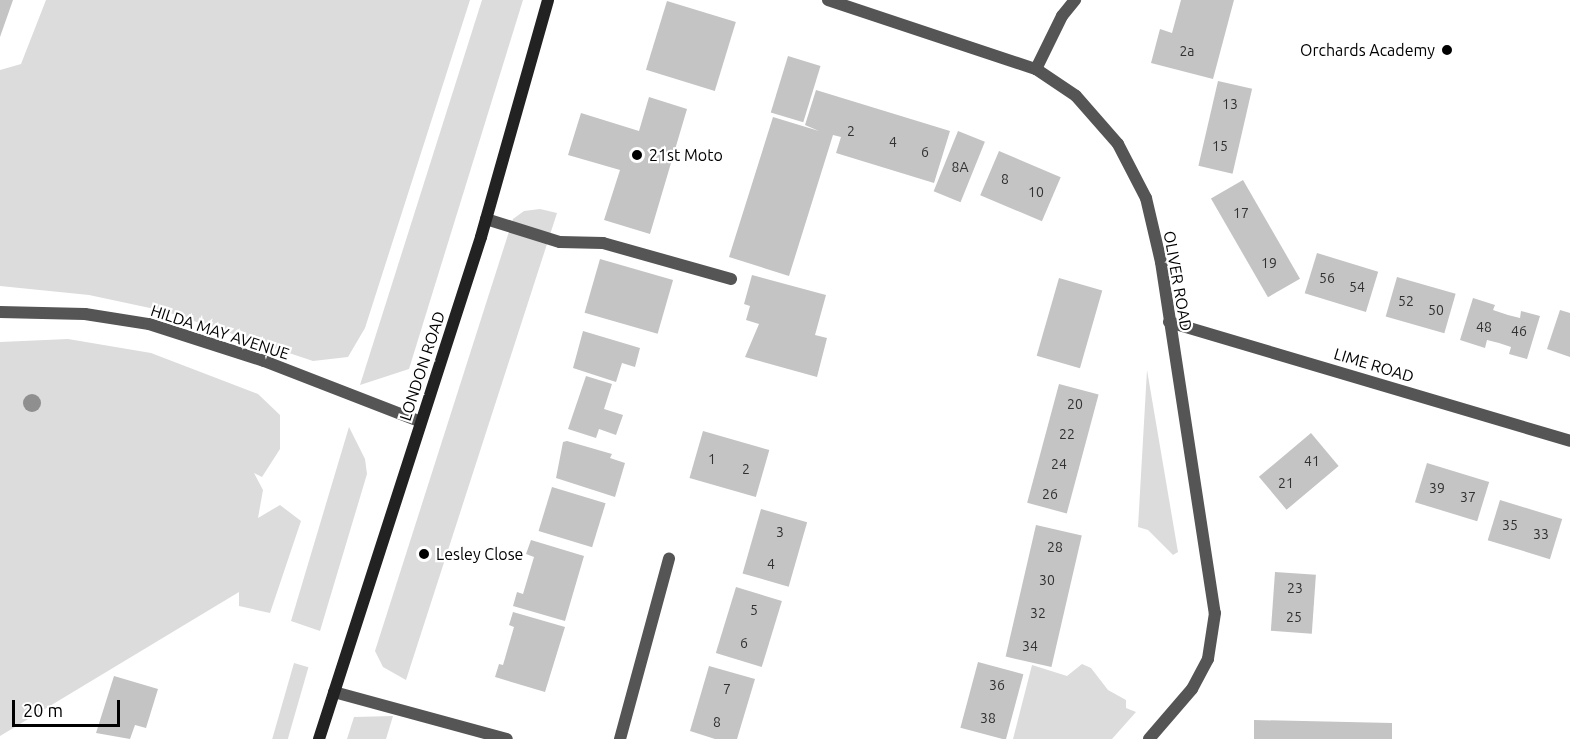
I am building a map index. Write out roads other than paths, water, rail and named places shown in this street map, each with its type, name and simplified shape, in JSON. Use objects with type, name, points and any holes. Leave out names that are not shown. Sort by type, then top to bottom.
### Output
[{"type":"main road","name":"LONDON ROAD","points":[[319,739],[486,219],[548,0]]},
{"type":"street","name":"OLIVER ROAD","points":[[829,0],[1036,69],[1076,96],[1118,144],[1146,198],[1169,322],[1215,614],[1208,659],[1192,688],[1149,739]]},
{"type":"street","points":[[1036,69],[1062,16],[1075,0]]},
{"type":"street","points":[[486,219],[560,242],[603,243],[731,279]]},
{"type":"street","name":"HILDA MAY AVENUE","points":[[0,312],[85,314],[149,324],[264,361],[421,422]]},
{"type":"street","name":"LIME ROAD","points":[[1169,322],[1570,441]]},
{"type":"street","points":[[621,739],[669,559]]},
{"type":"street","points":[[334,692],[507,739]]},
{"type":"place","name":"Orchards Academy","points":[[1447,50]]},
{"type":"place","name":"21st Moto","points":[[637,155]]},
{"type":"place","name":"Lesley Close","points":[[424,554]]}]
